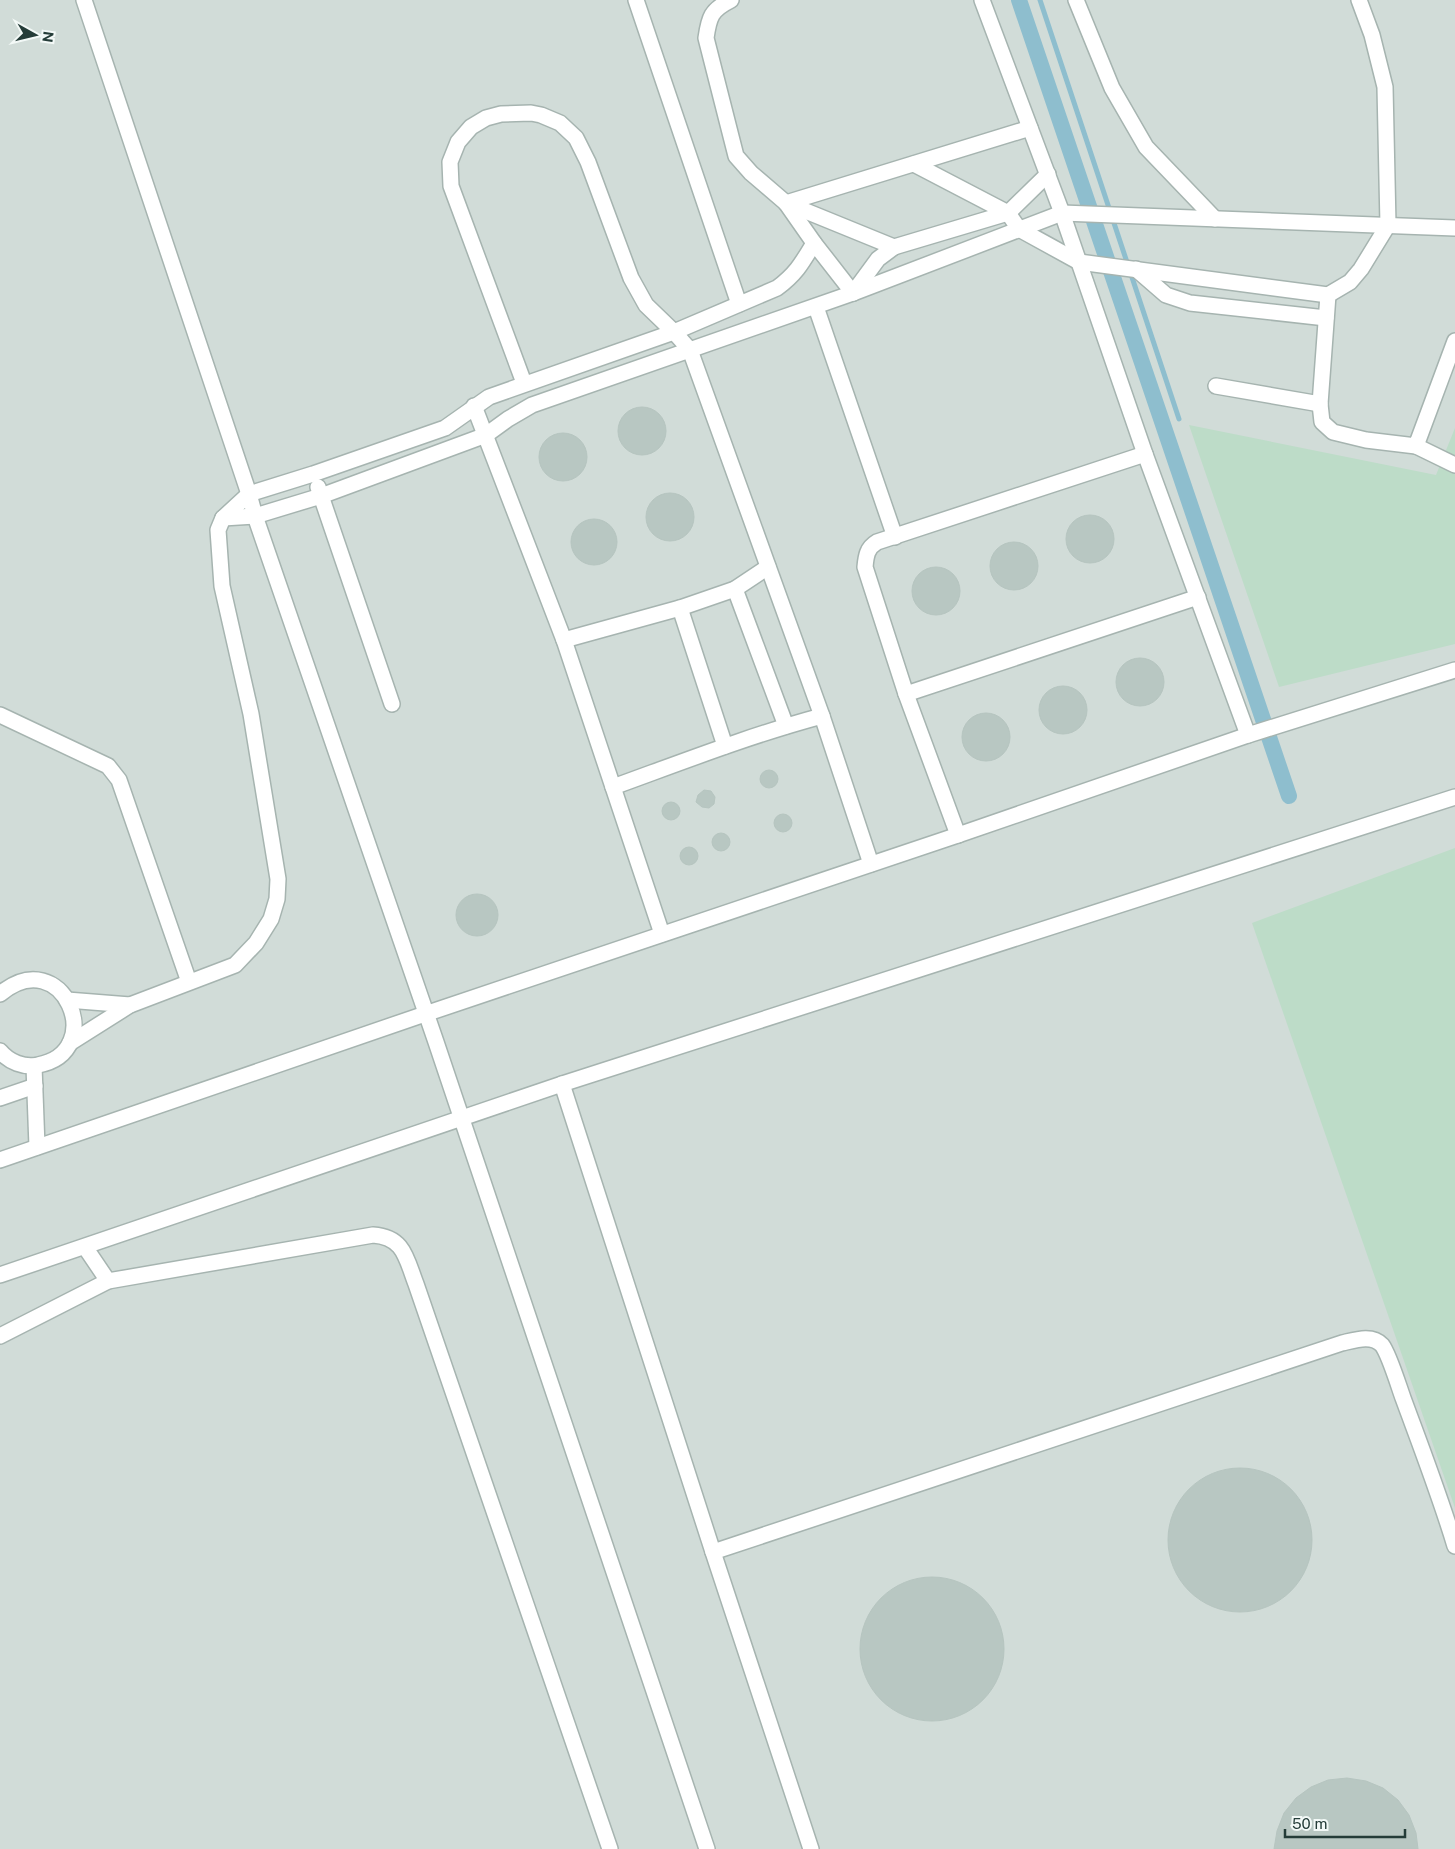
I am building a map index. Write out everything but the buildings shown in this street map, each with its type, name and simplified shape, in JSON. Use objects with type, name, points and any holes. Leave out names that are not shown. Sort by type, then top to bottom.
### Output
[{"type":"lane","points":[[84,0],[255,516],[436,1042],[707,1849]]},
{"type":"lane","points":[[636,0],[740,304]]},
{"type":"lane","points":[[731,0],[720,6],[712,14],[708,23],[706,38],[736,156],[751,173],[786,203],[853,294]]},
{"type":"lane","points":[[982,0],[1048,174],[1145,454],[1248,735]]},
{"type":"lane","points":[[1076,0],[1112,88],[1146,147],[1215,219]]},
{"type":"lane","points":[[914,164],[1008,214],[1019,229],[1079,262],[1328,295],[1350,282],[1361,269],[1388,225],[1385,87],[1372,35],[1359,0]]},
{"type":"lane","points":[[524,383],[451,186],[450,162],[458,142],[471,127],[486,118],[501,114],[541,115],[560,123],[576,138],[588,162],[631,278],[646,305],[690,350],[822,716],[871,864]]},
{"type":"lane","points":[[786,203],[1030,128]]},
{"type":"lane","points":[[853,294],[878,259],[894,247],[1008,214],[1048,174]]},
{"type":"lane","points":[[786,203],[894,247]]},
{"type":"lane","points":[[223,518],[255,516],[321,496],[486,435],[532,405],[853,294],[1062,213],[1455,228]]},
{"type":"lane","points":[[0,1051],[12,1061],[23,1065],[45,1064],[55,1059],[70,1043],[130,1005],[234,964],[256,943],[271,919],[277,899],[278,879],[251,714],[222,586],[218,530],[223,518],[249,494],[445,428],[488,397],[674,332],[778,288],[791,278],[800,267],[814,243]]},
{"type":"lane","points":[[1136,269],[1166,295],[1190,303],[1326,318]]},
{"type":"lane","points":[[1328,295],[1320,404],[1322,422],[1333,432],[1366,440],[1416,446],[1455,465]]},
{"type":"lane","points":[[816,307],[894,536]]},
{"type":"lane","points":[[1416,446],[1455,341]]},
{"type":"lane","points":[[1216,386],[1320,404]]},
{"type":"lane","points":[[474,406],[564,640],[662,934]]},
{"type":"lane","points":[[958,835],[906,694],[865,567],[866,554],[871,546],[877,542],[1145,454]]},
{"type":"lane","points":[[313,474],[392,704]]},
{"type":"lane","points":[[564,640],[680,608],[735,589],[768,567]]},
{"type":"lane","points":[[735,589],[786,726]]},
{"type":"lane","points":[[906,694],[1198,597]]},
{"type":"lane","points":[[680,608],[725,746]]},
{"type":"lane","points":[[0,1160],[1248,735],[1455,670]]},
{"type":"lane","points":[[0,715],[108,766],[119,780],[189,982]]},
{"type":"lane","points":[[613,787],[725,746],[822,716]]},
{"type":"lane","points":[[0,1275],[461,1120],[562,1084],[1455,797]]},
{"type":"lane","points":[[0,994],[8,987],[19,982],[35,980],[51,985],[60,991],[72,1010],[74,1021],[70,1043]]},
{"type":"lane","points":[[67,1000],[130,1005]]},
{"type":"lane","points":[[34,1066],[37,1148]]},
{"type":"lane","points":[[562,1084],[811,1849]]},
{"type":"lane","points":[[0,1098],[35,1086]]},
{"type":"lane","points":[[0,1336],[108,1280],[373,1235],[386,1236],[396,1242],[403,1252],[416,1284],[610,1849]]},
{"type":"lane","points":[[84,1247],[108,1280]]},
{"type":"lane","points":[[713,1552],[1360,1338],[1371,1339],[1382,1345],[1437,1488],[1455,1546]]},
{"type":"shaded area","points":[[0,0],[1455,0],[1455,1849],[0,1849]]},
{"type":"green space","points":[[1189,425],[1436,475],[1455,428],[1455,644],[1279,687]]},
{"type":"green space","points":[[1455,848],[1455,1508],[1252,923]]},
{"type":"waterway","points":[[1019,0],[1289,796]]},
{"type":"waterway","points":[[1040,0],[1179,419]]}]
